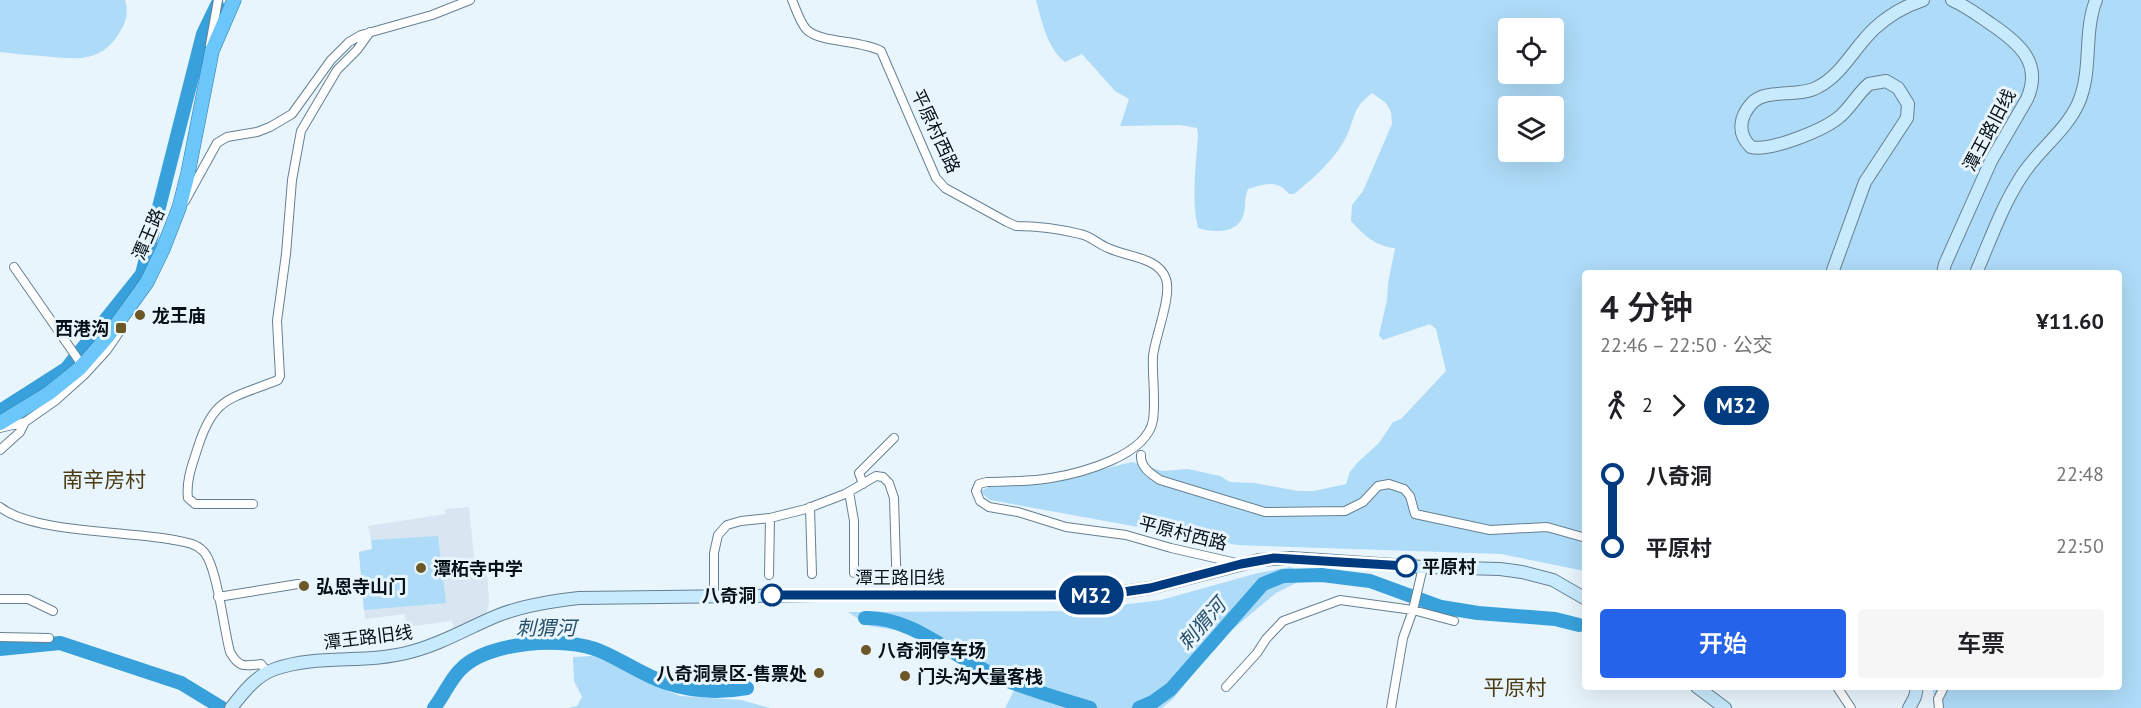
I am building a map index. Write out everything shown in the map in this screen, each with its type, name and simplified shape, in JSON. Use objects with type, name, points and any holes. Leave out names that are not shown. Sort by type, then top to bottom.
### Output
[{"type":"highway","name":"潭王路","points":[[0,426],[49,393],[82,365],[108,336],[147,282],[173,224],[188,173],[212,51],[234,0]]},
{"type":"main road","points":[[1833,270],[1865,182],[1907,118],[1908,104],[1902,93],[1893,83],[1886,81],[1869,84],[1833,122],[1771,148],[1751,147],[1743,138],[1741,122],[1746,109],[1757,98],[1806,92],[1825,83],[1840,69],[1875,27],[1898,11],[1923,0]]},
{"type":"main road","name":"潭王路旧线","points":[[1944,270],[1991,161],[2031,91],[2032,74],[2028,58],[2016,42],[1970,9],[1952,0]]},
{"type":"main road","points":[[1977,270],[2021,176],[2069,119],[2079,102],[2084,83],[2091,16],[2096,0]]},
{"type":"main road","name":"潭王路旧线","points":[[231,708],[257,679],[267,672],[300,664],[412,652],[497,616],[543,603],[579,598],[1124,593],[1274,558],[1500,569],[1553,580],[1582,597]]},
{"type":"main road","points":[[1700,690],[1725,708]]},
{"type":"main road","points":[[1909,708],[1916,697],[1917,690]]},
{"type":"street","points":[[207,75],[212,28],[218,0]]},
{"type":"street","points":[[173,224],[217,143],[227,137],[263,130],[292,114],[331,60],[349,42],[370,32],[432,15],[470,0]]},
{"type":"street","name":"平原村西路","points":[[792,0],[806,29],[815,36],[871,45],[881,51],[926,158],[936,178],[945,188],[1007,222],[1081,234],[1093,238],[1107,248],[1152,262],[1167,280],[1167,292],[1153,354],[1153,421],[1140,442],[1126,453],[1105,463],[1077,472],[1050,479],[979,484],[976,491],[980,501],[989,507],[1018,512],[1066,527],[1126,535],[1241,564]]},
{"type":"street","points":[[253,504],[195,504],[188,498],[189,476],[207,419],[223,403],[238,394],[278,380],[280,376],[277,321],[286,254],[292,180],[300,131],[336,70],[357,50],[370,32]]},
{"type":"street","points":[[14,267],[82,365]]},
{"type":"street","points":[[0,426],[25,422],[55,401],[92,367],[107,350],[132,312],[132,303]]},
{"type":"street","points":[[0,450],[20,432],[25,422]]},
{"type":"street","points":[[863,484],[860,473],[894,438]]},
{"type":"street","points":[[1141,455],[1141,460],[1149,473],[1160,480],[1265,512],[1346,511],[1362,502],[1378,486],[1389,484],[1404,489],[1410,496],[1415,514],[1490,530],[1547,527],[1582,537]]},
{"type":"street","points":[[714,596],[714,553],[718,535],[727,525],[770,518],[810,507],[849,492],[876,476],[883,477],[889,483],[894,498],[897,595]]},
{"type":"street","points":[[849,492],[854,521],[854,573]]},
{"type":"street","points":[[0,507],[23,519],[60,526],[155,536],[194,545],[204,551],[212,564],[230,652],[236,662],[244,666],[261,664],[267,672]]},
{"type":"street","points":[[810,507],[812,574]]},
{"type":"street","points":[[769,575],[770,518]]},
{"type":"street","points":[[1391,708],[1403,638],[1413,610],[1423,567]]},
{"type":"street","points":[[218,597],[298,584]]},
{"type":"street","points":[[0,599],[28,599],[53,611]]},
{"type":"street","points":[[1226,687],[1283,621],[1340,600],[1413,610],[1454,621]]},
{"type":"street","points":[[0,638],[49,638]]},
{"type":"street","points":[[1839,690],[1851,708]]},
{"type":"street","points":[[1939,708],[1938,699],[1942,690]]},
{"type":"shaded area","points":[[0,0],[125,0],[127,14],[123,26],[111,44],[102,51],[84,58],[0,52]]},
{"type":"shaded area","points":[[1036,0],[2141,0],[2141,708],[1937,708],[1933,690],[2122,690],[2122,270],[1582,270],[1582,570],[1501,554],[1237,545],[990,500],[980,492],[988,487],[1083,474],[1132,462],[1162,471],[1188,469],[1220,476],[1230,482],[1255,483],[1298,491],[1314,491],[1346,484],[1350,472],[1379,443],[1393,422],[1401,419],[1446,371],[1436,329],[1430,324],[1383,340],[1379,335],[1395,248],[1376,243],[1351,221],[1352,205],[1363,191],[1392,124],[1391,112],[1386,103],[1372,93],[1365,99],[1357,108],[1346,138],[1331,160],[1294,194],[1289,194],[1280,186],[1270,184],[1248,189],[1244,213],[1237,225],[1226,230],[1212,231],[1198,228],[1196,217],[1194,194],[1197,128],[1180,125],[1120,126],[1129,99],[1115,91],[1082,54],[1065,62],[1049,42]]},
{"type":"shaded area","name":"潭柘寺中学","points":[[469,507],[475,567],[487,569],[489,603],[486,614],[454,629],[452,621],[406,627],[405,614],[365,619],[359,552],[373,549],[368,526],[446,514],[445,509]]},
{"type":"shaded area","points":[[438,536],[446,603],[364,610],[359,552],[372,549],[371,540]]},
{"type":"shaded area","points":[[1290,567],[1299,571],[1300,581],[1276,593],[1220,640],[1173,699],[1162,708],[1005,708],[1020,679],[989,668],[932,639],[869,626],[848,612],[1072,611],[1161,600],[1258,573]]},
{"type":"shaded area","points":[[592,656],[625,669],[651,684],[680,696],[741,700],[770,708],[569,708],[577,706],[582,697],[574,681],[573,657]]},
{"type":"waterway","points":[[0,411],[66,369],[142,274],[203,34],[217,5]]},
{"type":"waterway","name":"刺猬河","points":[[1139,708],[1153,702],[1171,689],[1263,584],[1283,576],[1322,575],[1370,581],[1441,607],[1478,613],[1555,619],[1579,625]]},
{"type":"waterway","name":"刺猬河","points":[[865,618],[882,619],[915,630],[994,675],[1090,708]]},
{"type":"waterway","name":"刺猬河","points":[[0,649],[60,643],[181,683],[222,708]]},
{"type":"waterway","name":"刺猬河","points":[[434,708],[456,674],[472,660],[507,647],[527,644],[585,646],[600,651],[657,680],[686,688],[716,691],[747,688]]},
{"type":"bus line","name":"M32","points":[[772,595],[1103,595],[1150,588],[1241,564],[1274,558],[1406,566]]},
{"type":"place","name":"龙王庙","points":[[140,315]]},
{"type":"place","name":"西港沟","points":[[121,328]]},
{"type":"place","name":"平原村","points":[[1406,566]]},
{"type":"place","name":"潭柘寺中学","points":[[421,568]]},
{"type":"place","name":"弘恩寺山门","points":[[304,586]]},
{"type":"place","name":"八奇洞","points":[[772,595]]},
{"type":"place","name":"八奇洞停车场","points":[[866,650]]},
{"type":"place","name":"八奇洞景区-售票处","points":[[819,673]]},
{"type":"place","name":"门头沟大量客栈","points":[[905,676]]},
{"type":"district","name":"南辛房村","points":[[104,479]]},
{"type":"district","name":"平原村","points":[[1515,687]]}]
